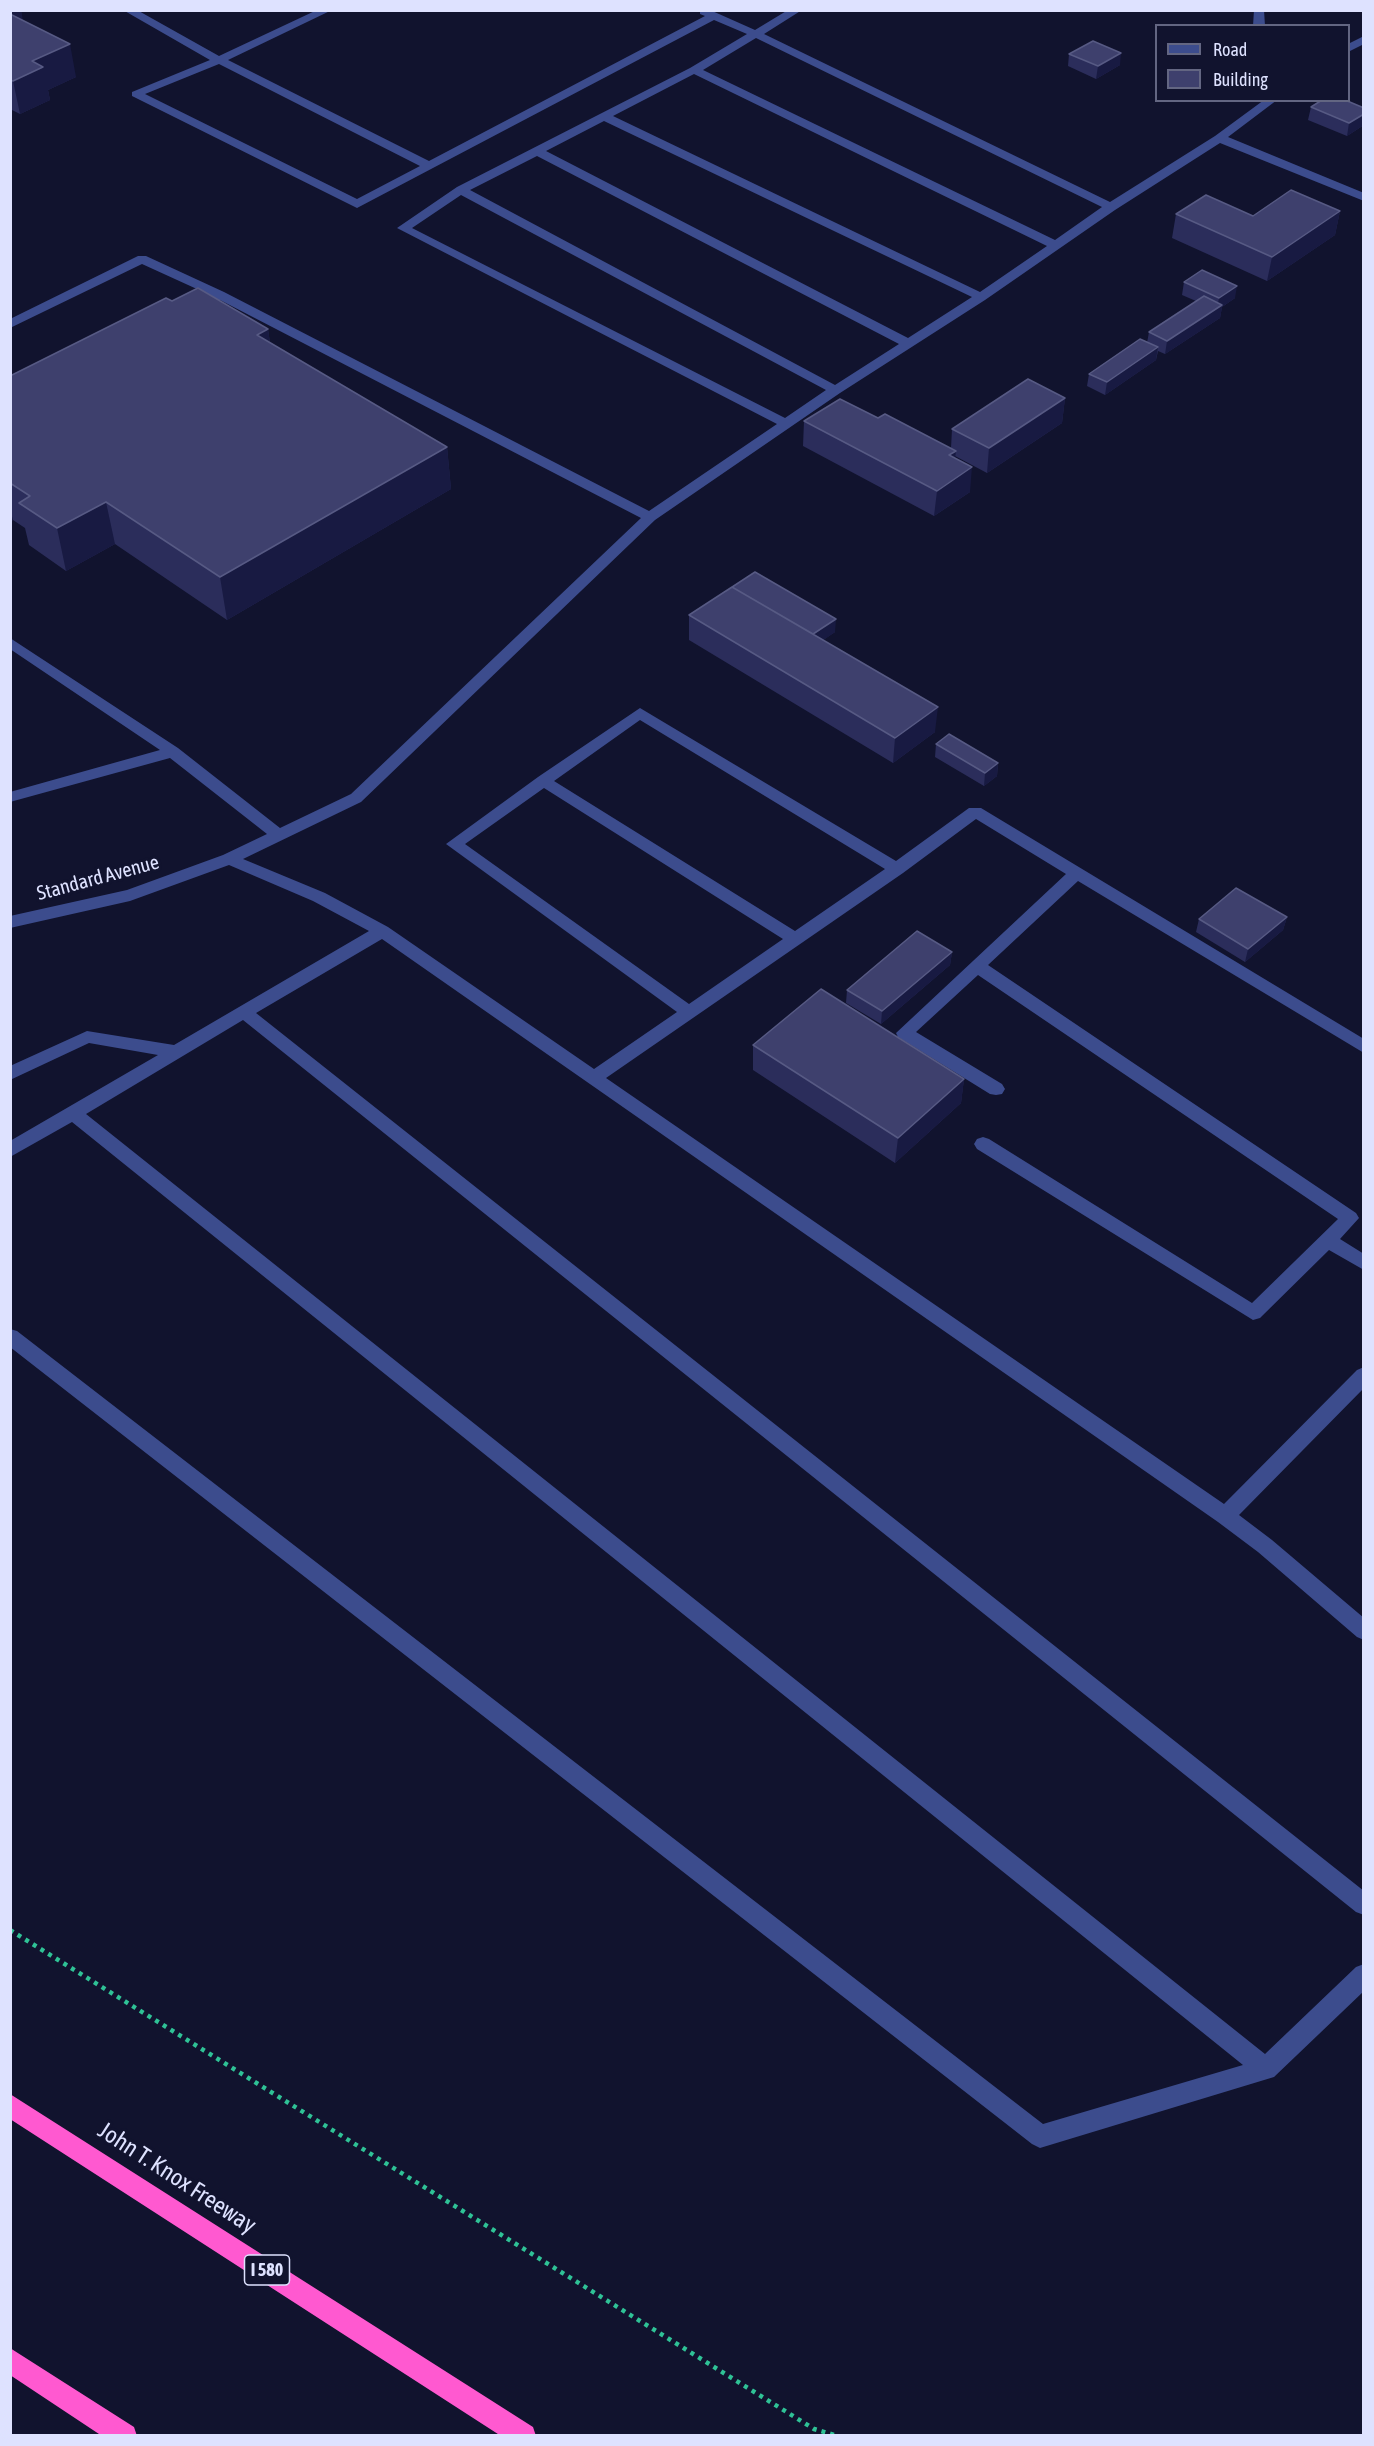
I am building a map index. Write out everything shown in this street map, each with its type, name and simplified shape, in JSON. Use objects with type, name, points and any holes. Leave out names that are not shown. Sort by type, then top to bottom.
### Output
[{"type":"highway","name":"John T. Knox Freeway","points":[[10,2105],[524,2436]]},
{"type":"highway","points":[[10,2360],[125,2436]]},
{"type":"street","points":[[128,10],[219,60],[429,166]]},
{"type":"street","points":[[142,18],[158,10]]},
{"type":"street","points":[[327,10],[219,60],[136,94],[357,204],[714,16]]},
{"type":"street","points":[[701,10],[756,34],[1111,207]]},
{"type":"street","points":[[787,424],[403,228],[461,190],[694,70],[797,10]]},
{"type":"street","points":[[1350,48],[1364,39]]},
{"type":"street","points":[[694,70],[1057,246]]},
{"type":"street","name":"Standard Avenue","points":[[10,922],[130,895],[229,858],[356,798],[650,517],[836,390],[981,297],[1111,207],[1219,138],[1269,102]]},
{"type":"street","points":[[605,117],[981,297]]},
{"type":"street","points":[[1219,138],[1364,198]]},
{"type":"street","points":[[537,151],[909,344]]},
{"type":"street","points":[[461,190],[836,390]]},
{"type":"street","points":[[10,324],[142,259],[220,296],[650,517]]},
{"type":"street","points":[[199,306],[220,296]]},
{"type":"street","points":[[10,642],[173,752],[279,835]]},
{"type":"street","points":[[688,1012],[454,844],[640,712],[897,868]]},
{"type":"street","points":[[10,797],[173,752]]},
{"type":"street","points":[[543,781],[795,939]]},
{"type":"street","points":[[595,1077],[975,812],[1364,1047]]},
{"type":"street","points":[[229,858],[319,897],[382,931],[1225,1516],[1298,1573],[1364,1631]]},
{"type":"street","points":[[996,1089],[904,1033],[1077,873]]},
{"type":"street","points":[[10,1150],[382,931]]},
{"type":"street","points":[[977,966],[1350,1218],[1253,1313],[983,1144]]},
{"type":"street","points":[[243,1011],[1364,1905]]},
{"type":"street","points":[[10,1074],[87,1037],[176,1052]]},
{"type":"street","points":[[73,1113],[1266,2069]]},
{"type":"street","points":[[1328,1240],[1364,1263]]},
{"type":"street","points":[[10,1336],[1040,2136],[1266,2069],[1364,1975]]},
{"type":"street","points":[[1225,1516],[1364,1375]]},
{"type":"path","points":[[10,1930],[814,2429],[838,2436]]},
{"type":"building","points":[[10,14],[70,44],[32,61],[43,67],[13,81],[10,80]]},
{"type":"building","points":[[1093,41],[1121,53],[1098,66],[1069,54]]},
{"type":"building","points":[[1319,102],[1350,102],[1364,108],[1364,114],[1349,123],[1311,107]]},
{"type":"building","points":[[1291,190],[1340,211],[1272,257],[1176,214],[1206,195],[1253,216]]},
{"type":"building","points":[[1202,270],[1237,286],[1219,298],[1184,282]]},
{"type":"building","points":[[198,288],[268,329],[257,335],[447,447],[220,577],[106,502],[57,528],[19,503],[30,496],[10,483],[10,376],[166,298],[172,301]]},
{"type":"building","points":[[1204,296],[1222,305],[1167,341],[1149,332]]},
{"type":"building","points":[[1140,339],[1158,347],[1107,382],[1089,374]]},
{"type":"building","points":[[1028,379],[1065,398],[989,448],[952,429]]},
{"type":"building","points":[[840,399],[878,418],[885,414],[956,451],[949,455],[972,467],[937,491],[804,421]]},
{"type":"building","points":[[755,572],[836,619],[813,634],[732,587]]},
{"type":"building","points":[[732,587],[938,707],[895,738],[689,615]]},
{"type":"building","points":[[949,734],[998,763],[985,773],[936,744]]},
{"type":"building","points":[[1236,888],[1287,917],[1248,949],[1199,919]]},
{"type":"building","points":[[917,931],[952,952],[882,1011],[847,990]]},
{"type":"building","points":[[821,989],[964,1079],[898,1138],[753,1045]]}]
